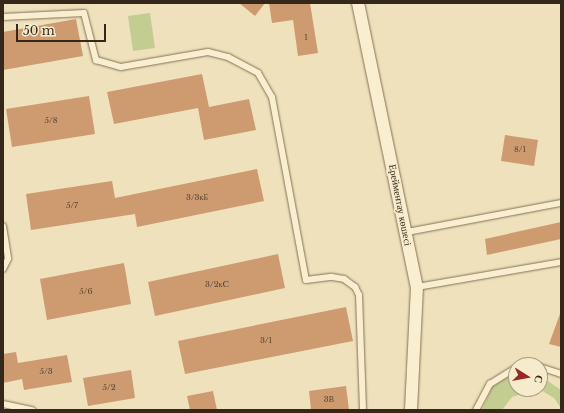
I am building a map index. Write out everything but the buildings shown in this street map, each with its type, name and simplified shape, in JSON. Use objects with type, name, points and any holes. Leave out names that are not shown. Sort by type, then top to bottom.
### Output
[{"type":"street","name":"Ерейментау көшесі","points":[[358,3],[407,232],[417,287],[411,410]]},
{"type":"lane","points":[[3,17],[84,13],[96,60],[122,67],[208,52],[228,57],[258,74],[272,97],[306,280],[332,277],[344,280],[355,287],[359,295],[363,410]]},
{"type":"lane","points":[[407,232],[561,203]]},
{"type":"lane","points":[[3,226],[8,258],[3,269]]},
{"type":"lane","points":[[417,287],[561,262]]},
{"type":"lane","points":[[548,370],[561,374]]},
{"type":"lane","points":[[476,410],[490,384],[508,373]]},
{"type":"lane","points":[[3,404],[32,410]]},
{"type":"green space","points":[[150,13],[155,48],[133,51],[128,16]]},
{"type":"green space","points":[[508,377],[508,397],[512,397],[502,410],[482,410],[492,387]]},
{"type":"green space","points":[[548,381],[561,390],[561,408],[554,398],[548,394]]}]
